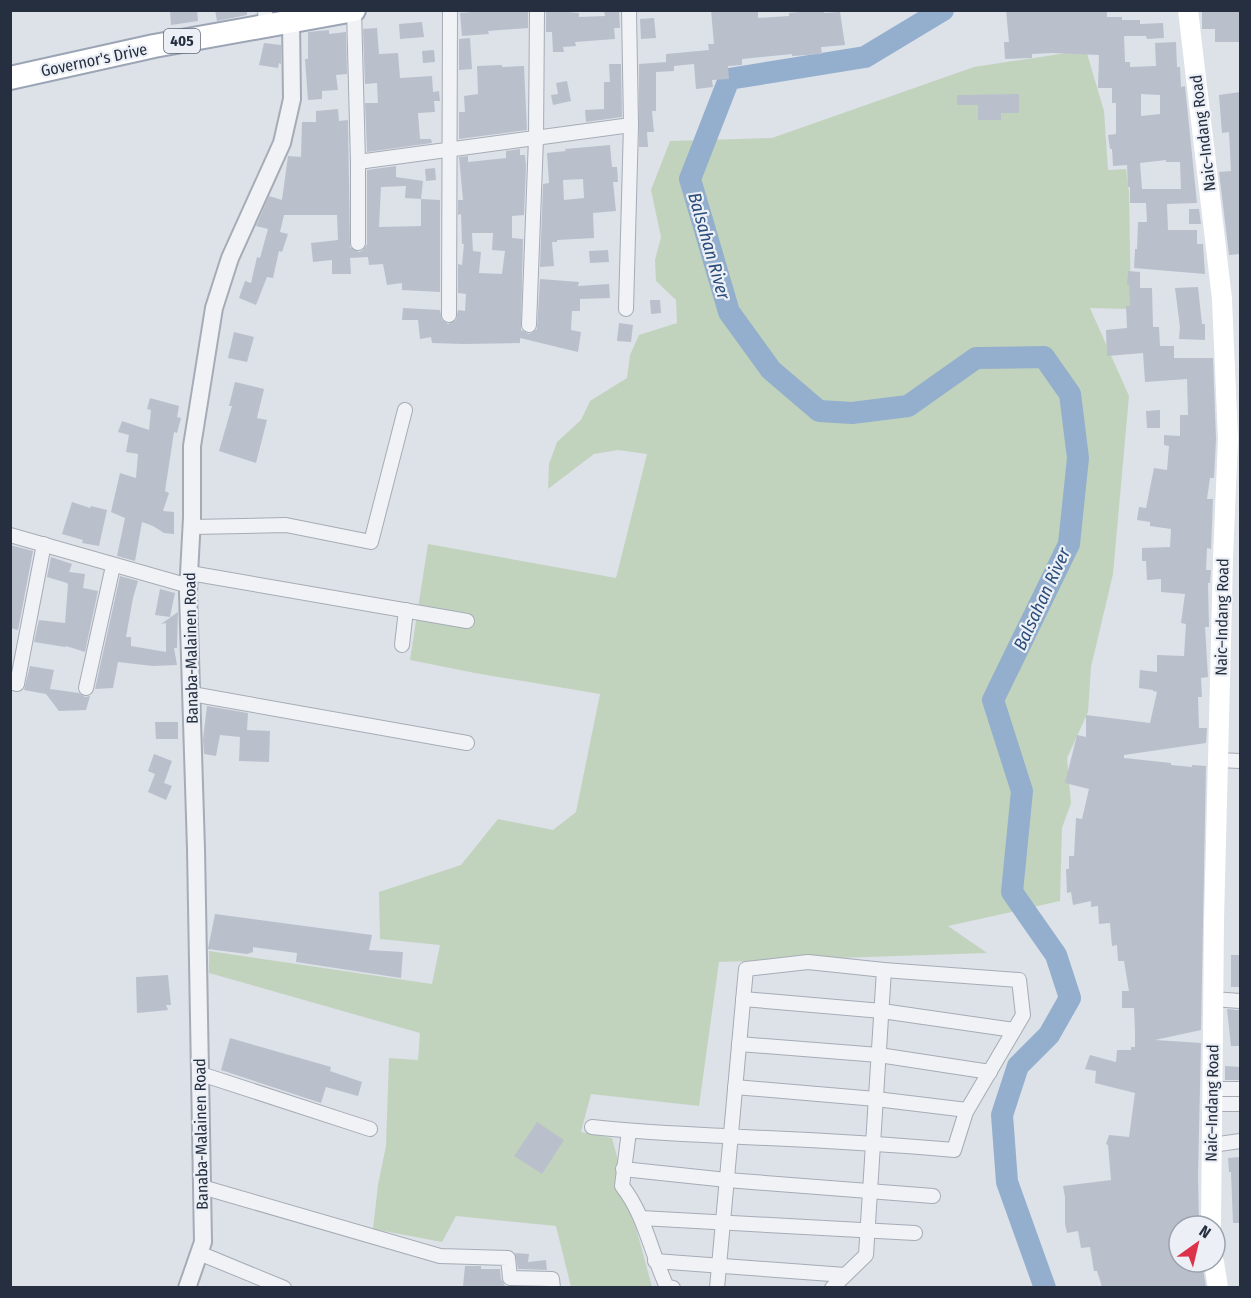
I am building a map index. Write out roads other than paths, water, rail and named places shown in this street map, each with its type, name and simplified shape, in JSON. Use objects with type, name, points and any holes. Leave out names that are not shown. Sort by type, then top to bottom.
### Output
[{"type":"main road","name":"Governor's Drive","points":[[10,78],[143,49],[266,18],[291,22],[354,10]]},
{"type":"main road","name":"Naic–Indang Road","points":[[1188,10],[1222,299],[1228,439],[1218,760],[1211,1214]]},
{"type":"street","points":[[354,10],[358,243]]},
{"type":"street","points":[[449,315],[450,10]]},
{"type":"street","points":[[529,325],[536,138],[537,10]]},
{"type":"street","points":[[626,309],[631,125],[629,10]]},
{"type":"street","name":"Banaba-Malainen Road","points":[[187,1287],[203,1242],[189,579],[192,527],[192,446],[214,308],[230,258],[282,143],[291,99],[291,22]]},
{"type":"street","points":[[358,162],[631,125]]},
{"type":"street","points":[[192,527],[286,525],[371,542],[405,410]]},
{"type":"street","points":[[10,535],[113,566],[467,621]]},
{"type":"street","points":[[10,682],[16,684],[44,544]]},
{"type":"street","points":[[86,688],[113,566]]},
{"type":"street","points":[[402,645],[406,610]]},
{"type":"street","points":[[192,694],[467,743]]},
{"type":"street","points":[[1218,760],[1240,761]]},
{"type":"street","points":[[592,1127],[629,1131],[731,1136],[873,1143],[954,1150],[967,1110],[1023,1015],[1019,980],[808,962],[746,969],[743,999],[731,1136],[717,1287]]},
{"type":"street","points":[[832,1287],[866,1255],[884,970]]},
{"type":"street","points":[[743,999],[882,1011],[1014,1030]]},
{"type":"street","points":[[1213,999],[1240,1001]]},
{"type":"street","points":[[739,1044],[879,1055],[990,1072]]},
{"type":"street","points":[[201,1074],[370,1129]]},
{"type":"street","points":[[735,1087],[876,1099],[967,1110]]},
{"type":"street","points":[[1212,1096],[1240,1089]]},
{"type":"street","points":[[1212,1096],[1240,1104]]},
{"type":"street","points":[[629,1131],[622,1186],[641,1218],[655,1261],[667,1287],[673,1287]]},
{"type":"street","points":[[1212,1145],[1240,1141]]},
{"type":"street","points":[[623,1169],[727,1180],[933,1196]]},
{"type":"street","points":[[202,1187],[440,1256],[508,1258],[510,1278],[552,1279],[553,1287]]},
{"type":"street","points":[[641,1218],[915,1233]]},
{"type":"street","points":[[199,1253],[284,1287]]},
{"type":"street","points":[[655,1261],[845,1275]]},
{"type":"waterway","name":"Balsahan River","points":[[943,10],[865,57],[729,79],[690,179],[729,312],[771,370],[819,411],[852,413],[908,406],[976,358],[1044,357],[1070,394],[1078,458],[1069,544],[993,700],[1022,791],[1012,892],[1056,955],[1070,998],[1049,1035],[1018,1066],[1002,1115],[1007,1182],[1045,1288]]}]
